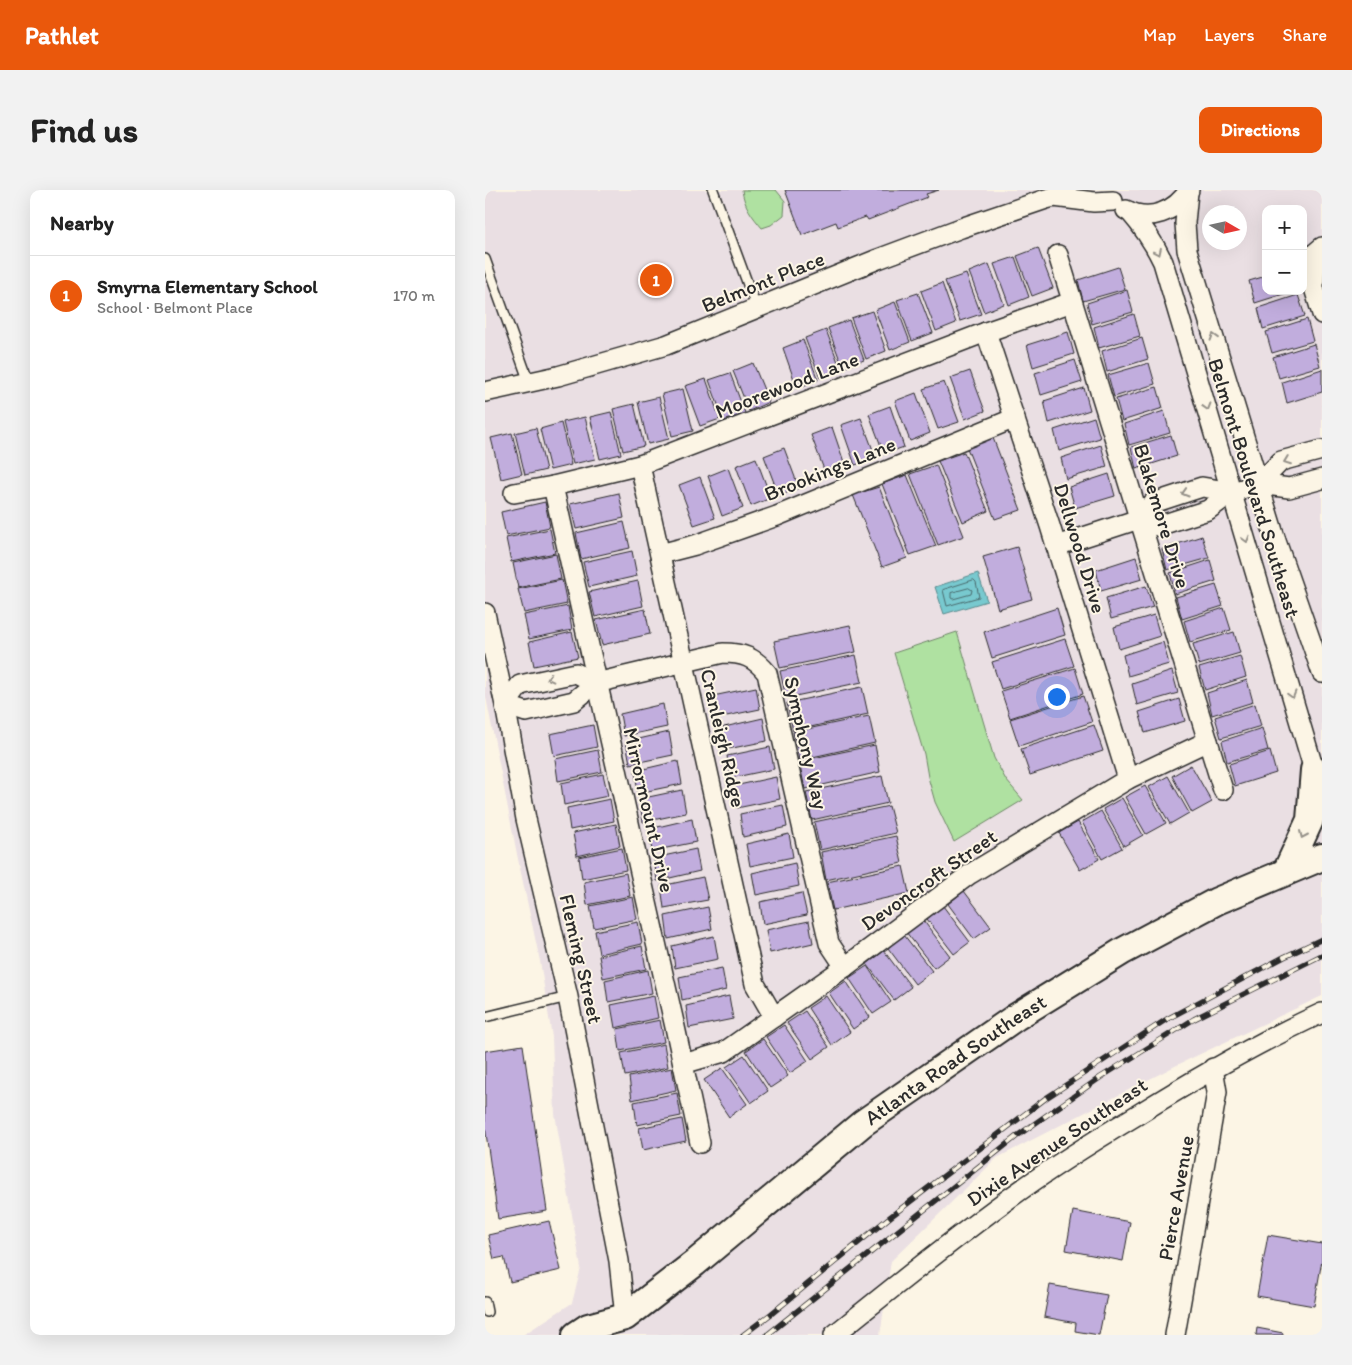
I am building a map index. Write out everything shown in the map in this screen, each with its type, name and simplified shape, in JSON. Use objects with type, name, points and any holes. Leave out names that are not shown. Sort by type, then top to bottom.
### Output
[{"type":"main road","points":[[1286,872],[1310,820],[1318,777]]},
{"type":"main road","name":"Atlanta Road Southeast","points":[[576,1335],[588,1327],[623,1329],[695,1263],[863,1123],[1016,1017],[1123,952],[1209,905],[1322,857]]},
{"type":"street","points":[[1110,195],[1121,207],[1143,215],[1157,214],[1169,210],[1180,202],[1189,191]]},
{"type":"street","name":"Belmont Boulevard Southeast","points":[[1189,191],[1185,236],[1187,250],[1276,541],[1322,673]]},
{"type":"street","name":"Belmont Place","points":[[485,392],[616,360],[666,345],[878,259],[1057,194],[1094,202],[1110,195]]},
{"type":"street","name":"Belmont Boulevard Southeast","points":[[1131,212],[1146,231],[1163,262],[1318,777]]},
{"type":"street","points":[[1322,247],[1315,254],[1315,288],[1322,314]]},
{"type":"street","name":"Blakemore Drive","points":[[1058,255],[1223,790]]},
{"type":"street","name":"Moorewood Lane","points":[[514,493],[640,466],[986,332],[1072,302]]},
{"type":"street","name":"Dellwood Drive","points":[[986,332],[1057,546],[1128,779]]},
{"type":"street","name":"Brookings Lane","points":[[660,554],[695,545],[749,526],[1015,418]]},
{"type":"street","points":[[1259,484],[1281,461],[1322,450]]},
{"type":"street","name":"Cranleigh Ridge","points":[[640,466],[755,984],[774,1016]]},
{"type":"street","points":[[1057,546],[1139,519],[1153,503],[1202,487],[1232,492],[1259,484],[1289,488],[1322,479]]},
{"type":"street","name":"Mirrormount Drive","points":[[553,486],[700,1144]]},
{"type":"street","name":"Fleming Street","points":[[485,613],[505,705],[526,819],[568,997],[619,1261],[623,1329]]},
{"type":"street","name":"Symphony Way","points":[[505,705],[526,712],[574,701],[596,683],[723,653],[739,653],[759,664],[767,673],[829,943],[845,967]]},
{"type":"street","points":[[505,705],[520,685],[576,673],[596,683]]},
{"type":"street","name":"Devoncroft Street","points":[[683,1064],[724,1052],[845,967],[970,874],[1128,779],[1208,741]]},
{"type":"street","name":"Dixie Avenue Southeast","points":[[834,1335],[960,1235],[1008,1199],[1081,1149],[1213,1068],[1272,1036],[1322,1012]]},
{"type":"street","name":"Pierce Avenue","points":[[1175,1335],[1217,1092],[1213,1068]]},
{"type":"lane","points":[[713,190],[757,309]]},
{"type":"lane","points":[[485,259],[529,382]]},
{"type":"lane","points":[[485,1017],[568,997]]},
{"type":"lane","points":[[485,1302],[487,1312]]},
{"type":"shaded area","points":[[485,190],[1322,190],[1322,996],[1175,1066],[997,1158],[891,1261],[880,1335],[523,1335],[572,1303],[581,1268],[555,1114],[552,1037],[540,961],[485,692]]},
{"type":"green space","points":[[742,190],[776,190],[785,201],[784,215],[771,225],[762,228],[747,206]]},
{"type":"green space","points":[[957,632],[994,758],[1006,780],[1023,800],[954,842],[935,802],[924,754],[894,653]]},
{"type":"water","points":[[978,573],[987,601],[944,614],[935,587]]},
{"type":"building","points":[[785,190],[939,190],[926,194],[928,197],[868,220],[866,217],[838,227],[836,222],[802,235]]},
{"type":"building","points":[[1038,248],[1053,288],[1032,296],[1017,256]]},
{"type":"building","points":[[1015,257],[1029,297],[1009,305],[994,264]]},
{"type":"building","points":[[989,264],[1004,304],[984,312],[969,272]]},
{"type":"building","points":[[1118,267],[1125,289],[1083,301],[1078,280]]},
{"type":"building","points":[[966,274],[981,314],[960,321],[945,281]]},
{"type":"building","points":[[1262,277],[1262,295],[1280,295],[1255,303],[1249,281]]},
{"type":"building","points":[[942,283],[956,323],[936,331],[921,291]]},
{"type":"building","points":[[1127,290],[1133,312],[1092,324],[1087,303]]},
{"type":"building","points":[[918,293],[933,333],[912,341],[897,300]]},
{"type":"building","points":[[1298,295],[1305,316],[1263,329],[1258,308]]},
{"type":"building","points":[[895,302],[910,342],[890,350],[875,310]]},
{"type":"building","points":[[872,311],[886,351],[866,359],[851,318]]},
{"type":"building","points":[[1134,314],[1140,336],[1099,348],[1094,327]]},
{"type":"building","points":[[1307,319],[1313,341],[1272,353],[1266,332]]},
{"type":"building","points":[[849,320],[864,360],[843,368],[828,328]]},
{"type":"building","points":[[826,330],[841,370],[820,378],[805,338]]},
{"type":"building","points":[[1068,332],[1074,354],[1033,367],[1027,345]]},
{"type":"building","points":[[1142,338],[1148,359],[1107,372],[1102,351]]},
{"type":"building","points":[[803,340],[818,380],[797,388],[783,348]]},
{"type":"building","points":[[1314,344],[1320,366],[1279,378],[1273,357]]},
{"type":"building","points":[[1075,360],[1082,382],[1041,395],[1035,373]]},
{"type":"building","points":[[753,363],[769,402],[749,411],[733,371]]},
{"type":"building","points":[[1149,363],[1155,384],[1114,397],[1108,375]]},
{"type":"building","points":[[1322,369],[1322,392],[1287,403],[1282,382]]},
{"type":"building","points":[[970,371],[985,411],[965,419],[950,378]]},
{"type":"building","points":[[730,373],[745,413],[724,421],[709,380]]},
{"type":"building","points":[[706,379],[720,419],[700,426],[685,386]]},
{"type":"building","points":[[944,382],[959,422],[938,429],[923,389]]},
{"type":"building","points":[[1157,387],[1163,408],[1122,421],[1116,399]]},
{"type":"building","points":[[1084,388],[1090,410],[1049,423],[1044,401]]},
{"type":"building","points":[[683,389],[693,431],[672,436],[662,394]]},
{"type":"building","points":[[916,393],[930,433],[910,441],[895,401]]},
{"type":"building","points":[[659,397],[669,439],[648,444],[638,402]]},
{"type":"building","points":[[634,404],[644,446],[623,451],[613,409]]},
{"type":"building","points":[[890,406],[904,447],[884,454],[869,414]]},
{"type":"building","points":[[1164,411],[1170,433],[1129,445],[1124,424]]},
{"type":"building","points":[[611,412],[621,454],[600,459],[590,417]]},
{"type":"building","points":[[585,417],[595,459],[573,464],[563,422]]},
{"type":"building","points":[[1094,417],[1100,438],[1059,451],[1054,430]]},
{"type":"building","points":[[861,418],[876,458],[855,465],[841,425]]},
{"type":"building","points":[[561,423],[571,465],[550,470],[540,429]]},
{"type":"building","points":[[832,427],[846,468],[826,475],[811,435]]},
{"type":"building","points":[[536,428],[546,470],[525,475],[515,433]]},
{"type":"building","points":[[512,433],[522,474],[501,479],[491,438]]},
{"type":"building","points":[[1171,435],[1177,456],[1136,469],[1131,447]]},
{"type":"building","points":[[993,438],[1021,510],[995,519],[967,448]]},
{"type":"building","points":[[1101,445],[1107,467],[1066,479],[1061,458]]},
{"type":"building","points":[[784,448],[799,488],[779,496],[764,456]]},
{"type":"building","points":[[964,452],[988,511],[963,522],[938,461]]},
{"type":"building","points":[[756,458],[771,498],[751,506],[736,466]]},
{"type":"building","points":[[936,465],[964,536],[938,545],[910,474]]},
{"type":"building","points":[[728,468],[743,508],[722,516],[708,476]]},
{"type":"building","points":[[1109,474],[1115,496],[1075,508],[1069,487]]},
{"type":"building","points":[[907,475],[936,546],[910,555],[882,484]]},
{"type":"building","points":[[700,477],[715,518],[694,525],[679,485]]},
{"type":"building","points":[[879,487],[907,558],[882,567],[853,495]]},
{"type":"building","points":[[619,493],[624,518],[576,529],[570,504]]},
{"type":"building","points":[[545,502],[550,527],[506,536],[501,512]]},
{"type":"building","points":[[624,522],[630,548],[581,559],[576,533]]},
{"type":"building","points":[[550,529],[555,553],[511,562],[506,538]]},
{"type":"building","points":[[1202,536],[1209,558],[1167,570],[1162,549]]},
{"type":"building","points":[[1017,547],[1032,599],[998,609],[983,557]]},
{"type":"building","points":[[632,551],[637,576],[589,587],[583,562]]},
{"type":"building","points":[[556,554],[561,579],[518,588],[513,563]]},
{"type":"building","points":[[1136,557],[1142,579],[1101,591],[1096,570]]},
{"type":"building","points":[[1210,560],[1216,581],[1175,594],[1170,573]]},
{"type":"building","points":[[562,580],[567,604],[524,613],[518,589]]},
{"type":"building","points":[[638,581],[643,606],[595,617],[589,592]]},
{"type":"building","points":[[1216,585],[1223,606],[1182,619],[1176,597]]},
{"type":"building","points":[[1146,586],[1153,607],[1111,619],[1106,598]]},
{"type":"building","points":[[568,606],[572,630],[529,639],[524,615]]},
{"type":"building","points":[[1057,608],[1065,635],[992,658],[984,632]]},
{"type":"building","points":[[1224,608],[1231,630],[1190,642],[1184,621]]},
{"type":"building","points":[[645,609],[650,634],[602,645],[596,620]]},
{"type":"building","points":[[1154,615],[1160,636],[1119,649],[1114,627]]},
{"type":"building","points":[[850,625],[856,652],[780,668],[774,641]]},
{"type":"building","points":[[572,632],[578,657],[534,666],[529,642]]},
{"type":"building","points":[[1234,632],[1240,653],[1199,665],[1193,644]]},
{"type":"building","points":[[1065,639],[1074,666],[1001,689],[992,662]]},
{"type":"building","points":[[1163,642],[1169,664],[1128,676],[1123,655]]},
{"type":"building","points":[[856,655],[862,682],[786,698],[780,671]]},
{"type":"building","points":[[1240,656],[1246,677],[1205,690],[1199,668]]},
{"type":"building","points":[[1075,668],[1083,694],[1010,718],[1001,691]]},
{"type":"building","points":[[1172,671],[1178,693],[1137,705],[1132,684]]},
{"type":"building","points":[[1247,680],[1253,702],[1212,715],[1207,693]]},
{"type":"building","points":[[756,687],[760,709],[717,718],[713,696]]},
{"type":"building","points":[[862,687],[868,714],[793,731],[787,703]]},
{"type":"building","points":[[1083,696],[1092,722],[1019,746],[1010,719]]},
{"type":"building","points":[[1179,699],[1185,721],[1145,733],[1139,712]]},
{"type":"building","points":[[663,704],[667,727],[624,736],[620,714]]},
{"type":"building","points":[[1255,704],[1261,726],[1221,738],[1215,717]]},
{"type":"building","points":[[869,716],[875,743],[799,760],[793,732]]},
{"type":"building","points":[[763,718],[767,741],[723,750],[720,728]]},
{"type":"building","points":[[593,725],[597,747],[554,756],[550,734]]},
{"type":"building","points":[[1094,725],[1103,751],[1030,775],[1021,749]]},
{"type":"building","points":[[1262,728],[1268,750],[1227,762],[1222,741]]},
{"type":"building","points":[[669,732],[673,755],[630,764],[626,742]]},
{"type":"building","points":[[875,745],[880,772],[805,789],[799,761]]},
{"type":"building","points":[[770,747],[774,769],[731,778],[727,756]]},
{"type":"building","points":[[598,750],[602,772],[558,781],[555,759]]},
{"type":"building","points":[[1270,751],[1276,773],[1235,786],[1229,764]]},
{"type":"building","points":[[678,761],[682,784],[638,793],[635,771]]},
{"type":"building","points":[[1191,765],[1212,802],[1192,813],[1172,776]]},
{"type":"building","points":[[603,774],[608,796],[564,805],[561,783]]},
{"type":"building","points":[[882,776],[888,803],[812,820],[806,792]]},
{"type":"building","points":[[1168,776],[1189,813],[1170,824],[1149,787]]},
{"type":"building","points":[[776,777],[780,799],[737,808],[734,786]]},
{"type":"building","points":[[1145,786],[1166,823],[1146,834],[1125,797]]},
{"type":"building","points":[[682,790],[686,813],[643,822],[639,799]]},
{"type":"building","points":[[1122,798],[1143,835],[1124,846],[1103,809]]},
{"type":"building","points":[[610,799],[614,821],[570,830],[567,808]]},
{"type":"building","points":[[783,805],[787,827],[743,837],[740,814]]},
{"type":"building","points":[[889,806],[896,833],[820,850],[814,822]]},
{"type":"building","points":[[1101,811],[1122,848],[1102,859],[1082,822]]},
{"type":"building","points":[[692,819],[696,842],[652,851],[649,829]]},
{"type":"building","points":[[1078,822],[1099,859],[1080,870],[1059,833]]},
{"type":"building","points":[[616,824],[620,846],[577,856],[573,833]]},
{"type":"building","points":[[789,834],[793,857],[750,866],[746,844]]},
{"type":"building","points":[[896,836],[902,863],[826,880],[821,852]]},
{"type":"building","points":[[622,848],[626,870],[582,879],[579,857]]},
{"type":"building","points":[[696,849],[700,871],[657,881],[654,858]]},
{"type":"building","points":[[795,863],[799,886],[756,895],[752,873]]},
{"type":"building","points":[[903,866],[909,893],[833,910],[827,882]]},
{"type":"building","points":[[626,873],[630,896],[587,905],[584,882]]},
{"type":"building","points":[[703,877],[708,900],[664,908],[661,886]]},
{"type":"building","points":[[964,891],[991,927],[974,939],[948,904]]},
{"type":"building","points":[[802,893],[807,915],[763,924],[760,902]]},
{"type":"building","points":[[633,897],[637,919],[594,928],[590,906]]},
{"type":"building","points":[[943,906],[970,942],[954,954],[927,919]]},
{"type":"building","points":[[708,907],[712,929],[668,939],[665,916]]},
{"type":"building","points":[[923,920],[950,956],[934,968],[906,932]]},
{"type":"building","points":[[809,921],[813,943],[770,953],[766,930]]},
{"type":"building","points":[[638,922],[642,944],[599,954],[595,931]]},
{"type":"building","points":[[904,935],[932,971],[915,984],[888,948]]},
{"type":"building","points":[[714,936],[718,959],[675,968],[672,946]]},
{"type":"building","points":[[642,946],[646,969],[603,978],[599,956]]},
{"type":"building","points":[[884,951],[911,987],[894,1000],[867,964]]},
{"type":"building","points":[[867,966],[891,1002],[873,1014],[849,978]]},
{"type":"building","points":[[722,968],[726,990],[682,1000],[679,977]]},
{"type":"building","points":[[648,970],[652,993],[608,1002],[605,980]]},
{"type":"building","points":[[846,981],[870,1017],[853,1029],[829,993]]},
{"type":"building","points":[[654,996],[658,1018],[615,1028],[611,1005]]},
{"type":"building","points":[[729,996],[733,1019],[689,1028],[686,1006]]},
{"type":"building","points":[[826,996],[850,1032],[832,1045],[808,1008]]},
{"type":"building","points":[[805,1011],[829,1047],[812,1059],[787,1023]]},
{"type":"building","points":[[660,1020],[664,1042],[620,1051],[617,1029]]},
{"type":"building","points":[[784,1025],[808,1061],[790,1073],[766,1037]]},
{"type":"building","points":[[763,1039],[788,1076],[770,1088],[746,1051]]},
{"type":"building","points":[[664,1044],[668,1067],[625,1076],[621,1053]]},
{"type":"building","points":[[523,1045],[547,1211],[498,1219],[485,1126],[485,1051]]},
{"type":"building","points":[[744,1055],[768,1091],[751,1103],[726,1067]]},
{"type":"building","points":[[672,1068],[676,1090],[632,1100],[629,1077]]},
{"type":"building","points":[[722,1068],[747,1104],[729,1117],[704,1080]]},
{"type":"building","points":[[677,1093],[681,1116],[637,1125],[634,1102]]},
{"type":"building","points":[[682,1119],[686,1141],[643,1150],[639,1128]]},
{"type":"building","points":[[1073,1211],[1130,1222],[1123,1261],[1066,1250]]},
{"type":"building","points":[[549,1221],[561,1270],[510,1282],[504,1257],[494,1259],[488,1235]]},
{"type":"building","points":[[1268,1235],[1322,1244],[1322,1260],[1314,1306],[1257,1296]]},
{"type":"building","points":[[1050,1285],[1107,1295],[1099,1335],[1075,1331],[1076,1323],[1044,1317]]},
{"type":"building","points":[[1257,1328],[1283,1333],[1283,1335],[1256,1335]]},
{"type":"railway","points":[[743,1335],[890,1217],[1046,1098],[1167,1019],[1322,939]]},
{"type":"railway","points":[[767,1335],[1017,1136],[1101,1077],[1194,1019],[1322,955]]},
{"type":"place","name":"Smyrna Elementary School","points":[[656,280]]}]
